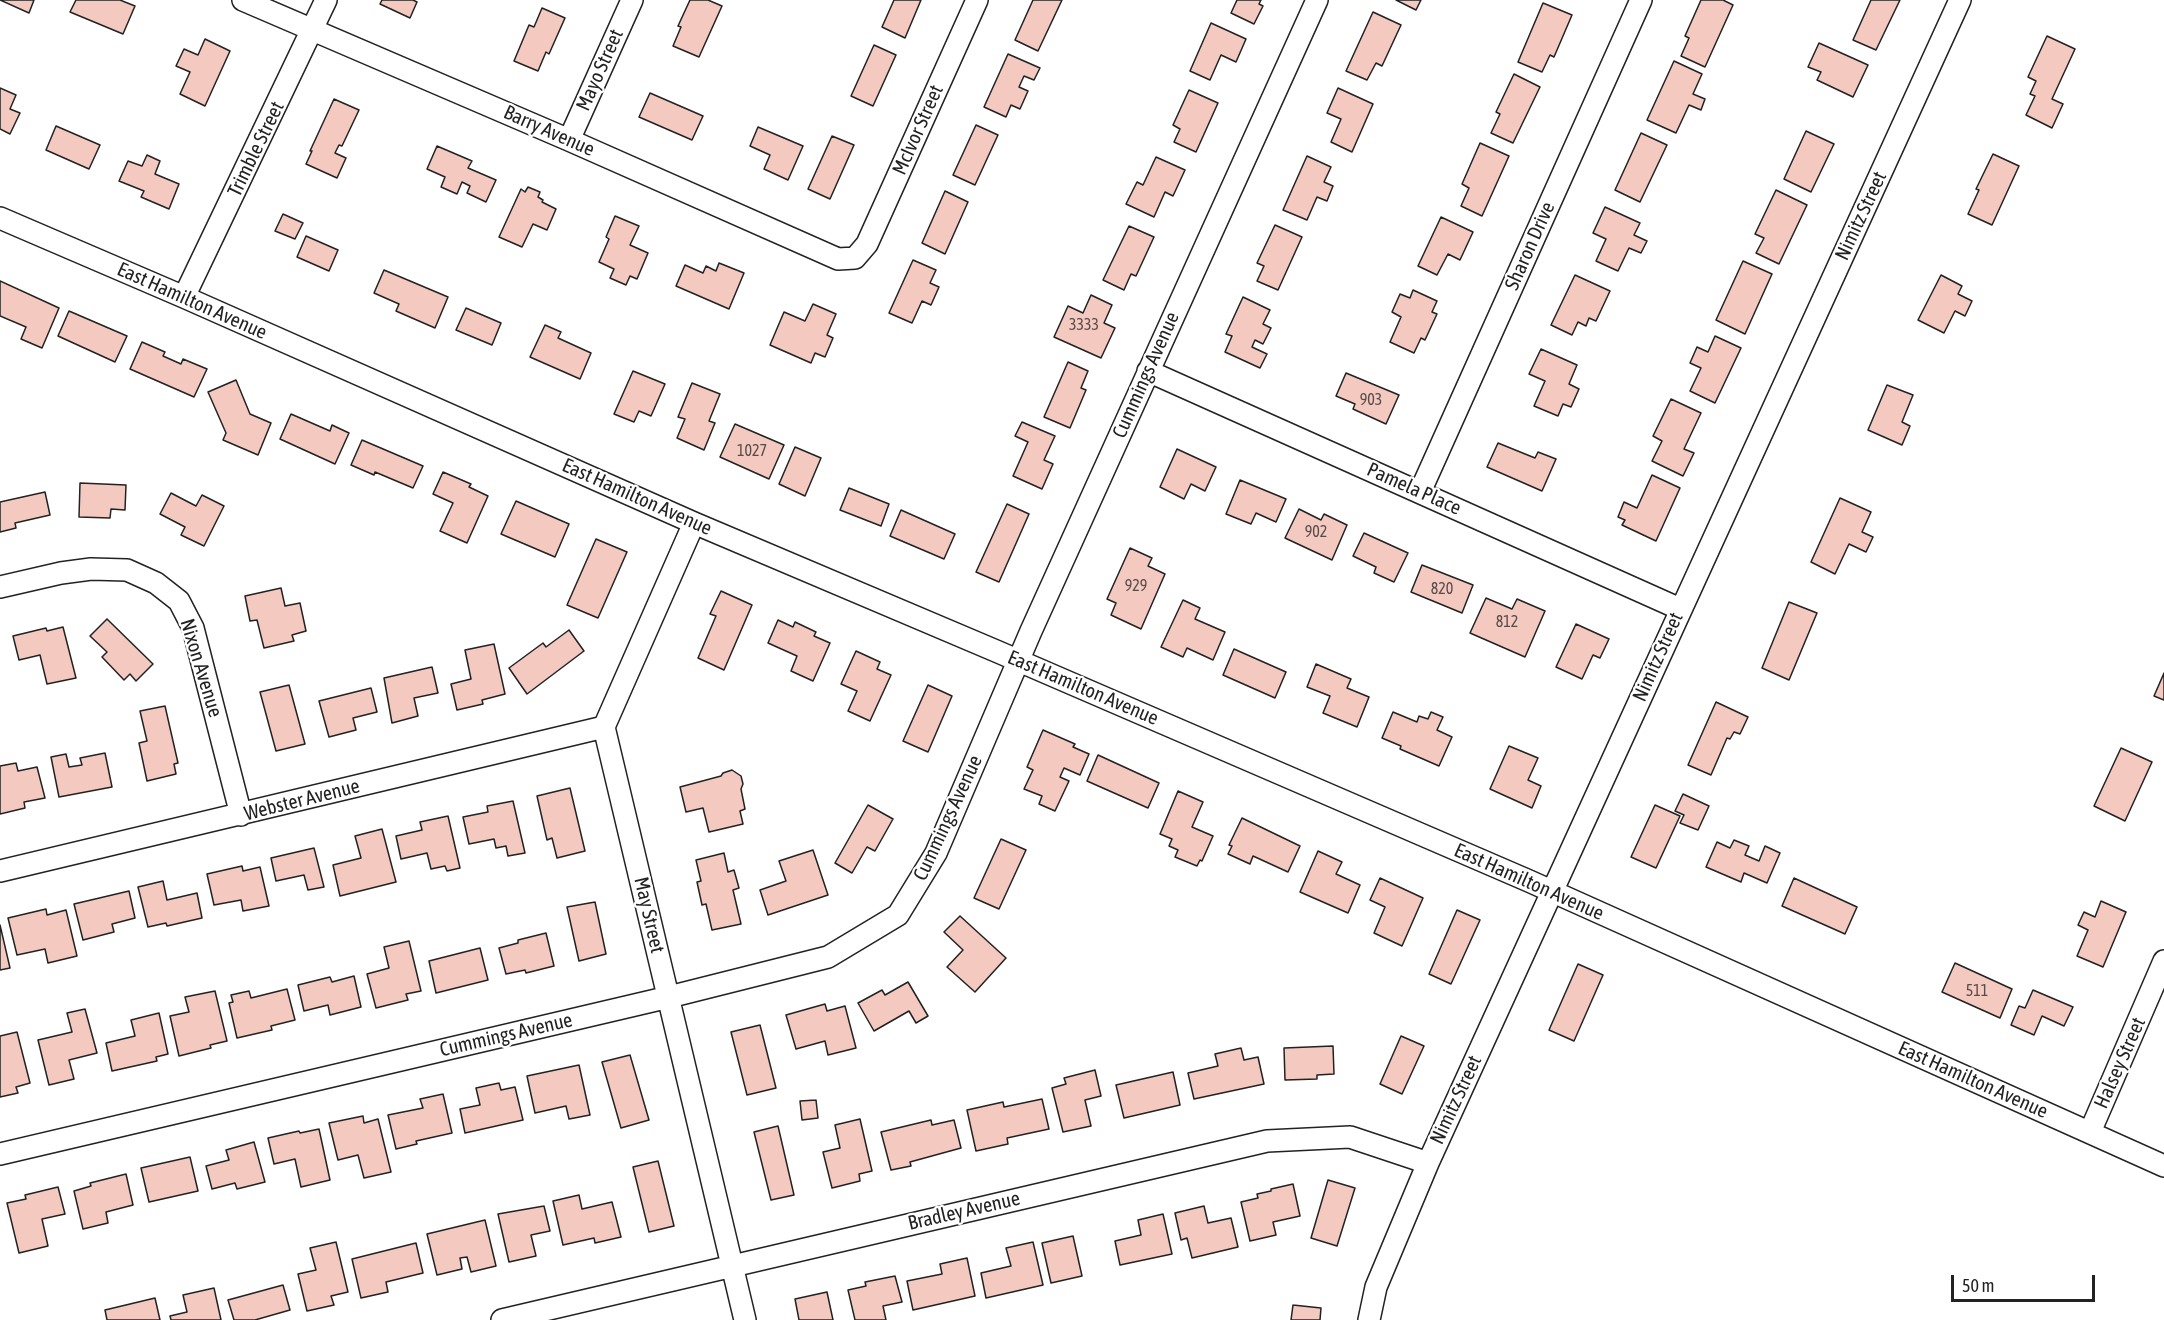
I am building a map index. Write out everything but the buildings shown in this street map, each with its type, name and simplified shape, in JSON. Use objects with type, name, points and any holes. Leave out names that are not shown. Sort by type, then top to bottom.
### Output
[{"type":"street","name":"Barry Avenue","points":[[243,0],[569,140],[837,259],[855,258]]},
{"type":"street","name":"Trimble Street","points":[[184,297],[326,0]]},
{"type":"street","name":"Mayo Street","points":[[569,140],[632,0]]},
{"type":"street","name":"McIvor Street","points":[[855,258],[867,244],[977,0]]},
{"type":"street","name":"Cummings Avenue","points":[[0,1154],[828,957],[898,915],[936,853],[1018,660],[1317,0]]},
{"type":"street","name":"Sharon Drive","points":[[1420,492],[1641,0]]},
{"type":"street","name":"Nimitz Street","points":[[1370,1320],[1376,1287],[1428,1163],[1960,0]]},
{"type":"street","name":"East Hamilton Avenue","points":[[0,218],[694,523],[1018,660],[1552,891],[2164,1166]]},
{"type":"street","name":"Pamela Place","points":[[1148,371],[1680,609]]},
{"type":"street","points":[[604,727],[694,523]]},
{"type":"street","name":"Nixon Avenue","points":[[0,587],[81,571],[127,570],[156,583],[179,601],[193,628],[241,814]]},
{"type":"street","name":"Webster Avenue","points":[[0,870],[604,727]]},
{"type":"street","name":"May Street","points":[[604,727],[745,1320]]},
{"type":"street","name":"Halsey Street","points":[[2090,1132],[2164,961]]},
{"type":"street","name":"Bradley Avenue","points":[[502,1320],[1267,1141],[1350,1137],[1428,1163]]}]
